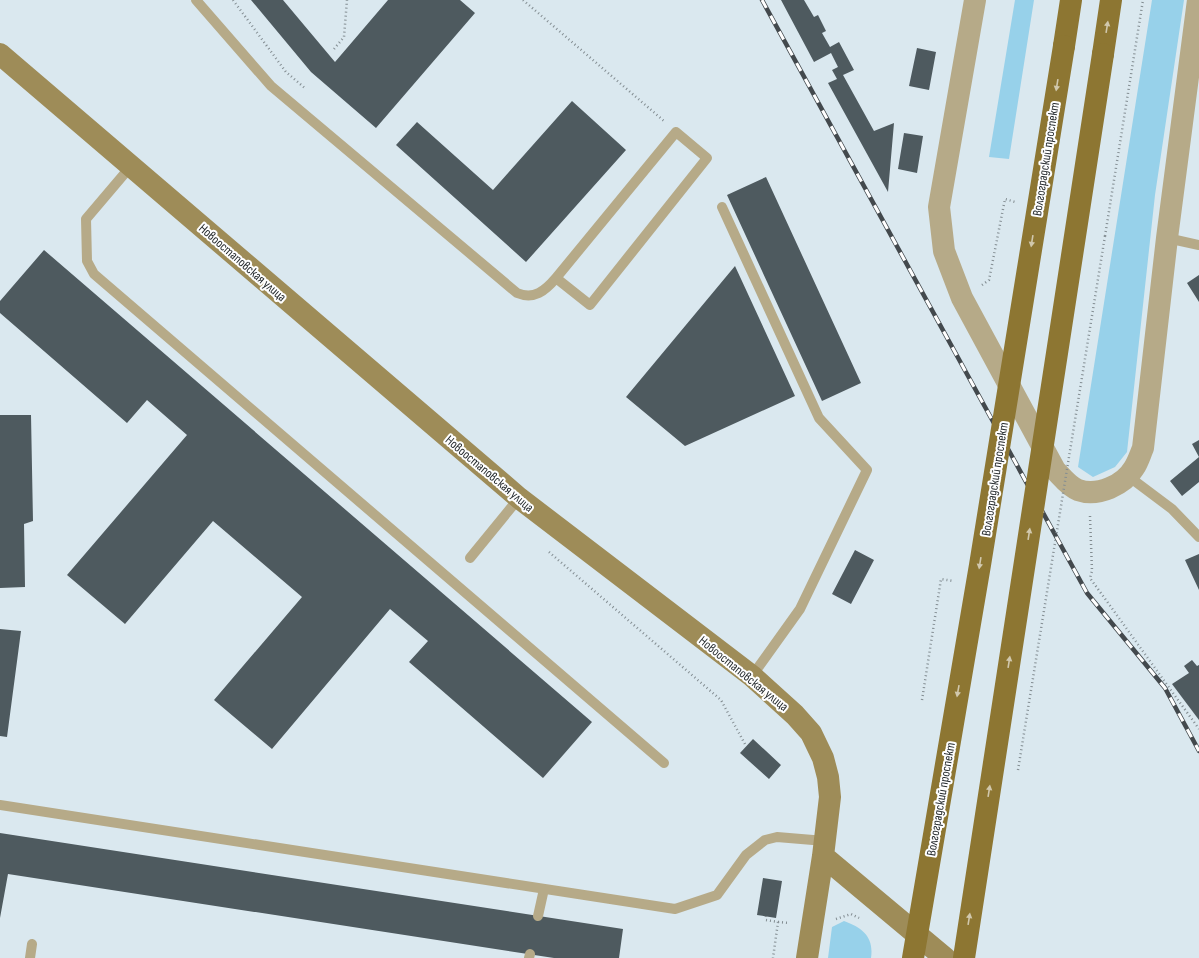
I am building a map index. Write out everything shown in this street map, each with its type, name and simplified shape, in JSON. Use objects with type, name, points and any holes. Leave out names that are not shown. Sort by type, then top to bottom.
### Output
[{"type":"main road","name":"Волгоградский проспект","points":[[913,958],[980,565],[1071,0]]},
{"type":"main road","points":[[964,958],[1112,0]]},
{"type":"main road","name":"Новоостаповская улица","points":[[0,54],[519,498],[752,676],[795,715],[811,733],[823,758],[828,777],[830,797],[824,848],[807,958]]},
{"type":"main road","points":[[824,848],[945,958]]},
{"type":"street","points":[[975,0],[939,206],[944,251],[962,298],[1055,470],[1067,483],[1078,490],[1093,492],[1110,488],[1123,482],[1134,469],[1143,448],[1167,238],[1198,0]]},
{"type":"lane","points":[[196,0],[278,92],[517,293],[525,296],[540,293],[547,288],[676,132],[707,158],[590,305],[556,278]]},
{"type":"lane","points":[[131,166],[86,219],[87,261],[94,274],[664,763]]},
{"type":"lane","points":[[722,207],[819,418],[867,470],[800,609],[752,676]]},
{"type":"lane","points":[[1167,238],[1199,245]]},
{"type":"lane","points":[[1128,476],[1172,509],[1199,537]]},
{"type":"lane","points":[[470,558],[519,498]]},
{"type":"lane","points":[[0,805],[675,909],[717,895],[746,855],[765,840],[777,837],[824,848]]},
{"type":"lane","points":[[538,916],[544,889]]},
{"type":"lane","points":[[30,958],[32,944]]},
{"type":"path","points":[[233,0],[286,72],[306,89]]},
{"type":"path","points":[[334,49],[344,37],[348,0]]},
{"type":"path","points":[[523,0],[676,132]]},
{"type":"path","points":[[1017,778],[1143,0]]},
{"type":"path","points":[[989,280],[1005,199],[1016,202]]},
{"type":"path","points":[[1090,516],[1092,571],[1090,578],[1199,729]]},
{"type":"path","points":[[922,700],[941,579],[953,581]]},
{"type":"path","points":[[766,916],[766,920],[830,929],[833,921],[841,916],[851,914],[863,919]]},
{"type":"path","points":[[773,958],[778,922]]},
{"type":"shaded area","points":[[1015,0],[1034,0],[1009,159],[989,157]]},
{"type":"shaded area","points":[[1152,0],[1184,0],[1155,195],[1127,452],[1115,467],[1093,477],[1078,467]]},
{"type":"shaded area","points":[[844,921],[857,927],[866,934],[871,944],[871,958],[828,958],[832,927]]},
{"type":"building","points":[[251,0],[283,0],[335,62],[388,0],[460,0],[475,13],[376,128],[311,72]]},
{"type":"building","points":[[781,0],[804,0],[814,17],[818,15],[826,31],[822,33],[830,47],[839,42],[854,70],[843,75],[874,131],[894,123],[888,192],[828,83],[837,79],[832,70],[838,67],[831,53],[814,62]]},
{"type":"building","points":[[917,48],[936,52],[929,90],[909,86]]},
{"type":"building","points":[[572,101],[626,150],[526,262],[396,145],[417,122],[493,190]]},
{"type":"building","points":[[904,133],[923,136],[917,173],[898,169]]},
{"type":"building","points":[[766,177],[861,383],[822,401],[727,195]]},
{"type":"building","points":[[44,250],[592,722],[543,778],[409,662],[428,641],[390,609],[272,749],[214,700],[302,597],[213,521],[125,624],[67,575],[187,435],[147,400],[127,423],[0,313],[0,301]]},
{"type":"building","points":[[735,266],[795,396],[685,446],[626,397]]},
{"type":"building","points":[[1199,275],[1199,302],[1187,283]]},
{"type":"building","points":[[0,415],[31,415],[33,521],[24,524],[25,587],[0,588]]},
{"type":"building","points":[[1199,440],[1199,457],[1192,444]]},
{"type":"building","points":[[1199,457],[1199,482],[1182,496],[1170,481]]},
{"type":"building","points":[[855,550],[874,560],[851,604],[832,594]]},
{"type":"building","points":[[1199,554],[1199,590],[1185,560]]},
{"type":"building","points":[[0,629],[21,631],[7,737],[0,736]]},
{"type":"building","points":[[1192,660],[1197,666],[1199,665],[1199,720],[1172,684],[1189,673],[1184,666]]},
{"type":"building","points":[[753,739],[781,765],[769,779],[740,753]]},
{"type":"building","points":[[0,833],[623,929],[619,958],[554,958],[8,874],[0,918]]},
{"type":"building","points":[[763,878],[782,881],[776,918],[757,915]]},
{"type":"railway","points":[[762,0],[1087,593],[1165,688],[1199,751]]}]
